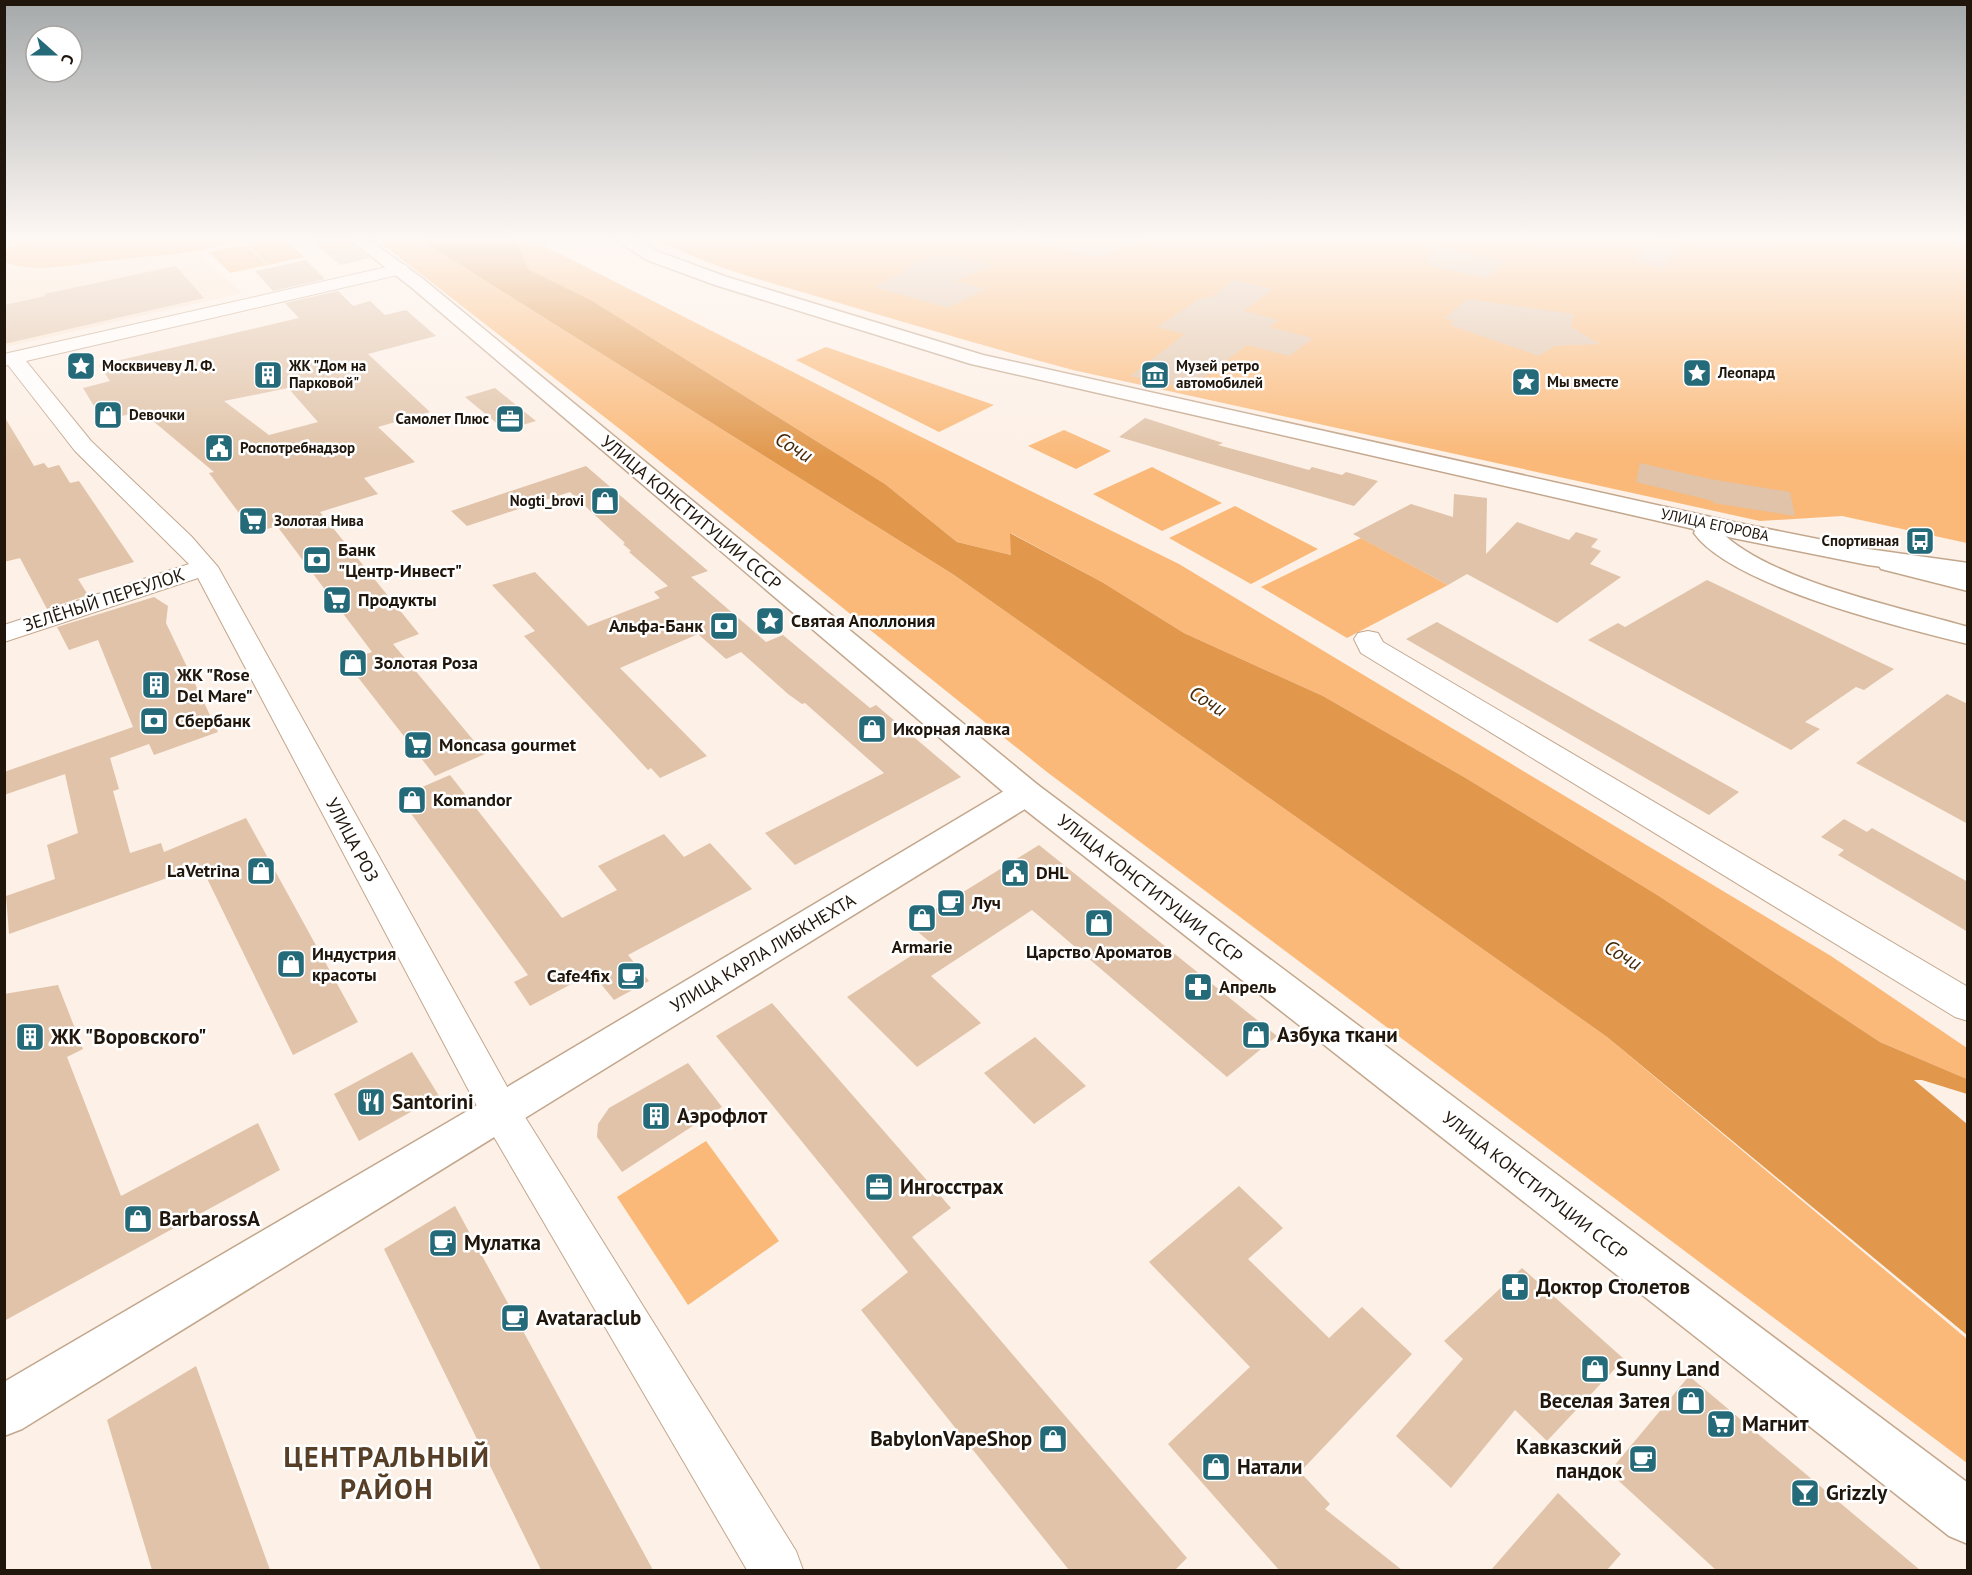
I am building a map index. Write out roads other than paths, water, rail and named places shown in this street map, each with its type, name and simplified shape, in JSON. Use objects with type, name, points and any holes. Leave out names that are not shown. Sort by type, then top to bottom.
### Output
[{"type":"main road","name":"УЛИЦА КОНСТИТУЦИИ СССР","points":[[448,310],[1026,793],[1968,1517]]},
{"type":"main road","name":"УЛИЦА ЕГОРОВА","points":[[814,310],[978,360],[1708,525],[1868,557]]},
{"type":"main road","points":[[1708,525],[1707,533],[1720,549],[1757,568],[1830,595],[1968,636]]},
{"type":"main road","points":[[1868,557],[1968,571]]},
{"type":"main road","points":[[1868,557],[1968,583]]},
{"type":"main road","name":"УЛИЦА КАРЛА ЛИБКНЕХТА","points":[[4,1411],[501,1113],[1026,793]]},
{"type":"street","points":[[9,359],[224,310]]},
{"type":"street","name":"УЛИЦА РОЗ","points":[[9,359],[83,446],[182,541],[204,567],[501,1113],[777,1570]]},
{"type":"street","name":"ЗЕЛЁНЫЙ ПЕРЕУЛОК","points":[[4,634],[204,567]]},
{"type":"street","points":[[1368,639],[1371,647],[1968,1006]]},
{"type":"water","name":"Сочи","points":[[531,310],[606,310],[885,484],[957,542],[1011,555],[1010,533],[1102,582],[1184,633],[1323,696],[1464,777],[1659,896],[1880,1042],[1967,1079],[1967,1094],[1922,1080],[1914,1080],[1967,1124],[1967,1335],[1607,1037],[954,575]]},
{"type":"place","name":"Москвичеву Л. Ф.","points":[[81,366]]},
{"type":"place","name":"Леопард","points":[[1697,373]]},
{"type":"place","name":"ЖК \"Дом на Парковой\"","points":[[268,375]]},
{"type":"place","name":"Музей ретро автомобилей","points":[[1155,375]]},
{"type":"place","name":"Мы вместе","points":[[1526,382]]},
{"type":"place","name":"Dевочки","points":[[108,415]]},
{"type":"place","name":"Самолет Плюс","points":[[510,419]]},
{"type":"place","name":"Роспотребнадзор","points":[[219,448]]},
{"type":"place","name":"Nogti_brovi","points":[[605,501]]},
{"type":"place","name":"Золотая Нива","points":[[253,521]]},
{"type":"place","name":"Спортивная","points":[[1920,541]]},
{"type":"place","name":"Банк \"Центр-Инвест\"","points":[[317,560]]},
{"type":"place","name":"Продукты","points":[[337,600]]},
{"type":"place","name":"Святая Аполлония","points":[[770,621]]},
{"type":"place","name":"Альфа-Банк","points":[[724,626]]},
{"type":"place","name":"Золотая Роза","points":[[353,663]]},
{"type":"place","name":"ЖК \"Rose Del Mare\"","points":[[156,685]]},
{"type":"place","name":"Сбербанк","points":[[154,721]]},
{"type":"place","name":"Икорная лавка","points":[[872,729]]},
{"type":"place","name":"Moncasa gourmet","points":[[418,745]]},
{"type":"place","name":"Komandor","points":[[412,800]]},
{"type":"place","name":"LaVetrina","points":[[261,871]]},
{"type":"place","name":"DHL","points":[[1015,873]]},
{"type":"place","name":"Луч","points":[[951,903]]},
{"type":"place","name":"Armarie","points":[[922,918]]},
{"type":"place","name":"Царство Ароматов","points":[[1099,923]]},
{"type":"place","name":"Индустрия красоты","points":[[291,964]]},
{"type":"place","name":"Cafe4fix","points":[[631,976]]},
{"type":"place","name":"Апрель","points":[[1198,987]]},
{"type":"place","name":"Азбука ткани","points":[[1256,1035]]},
{"type":"place","name":"ЖК \"Воровского\"","points":[[30,1037]]},
{"type":"place","name":"Santorini","points":[[371,1102]]},
{"type":"place","name":"Аэрофлот","points":[[656,1116]]},
{"type":"place","name":"Ингосстрах","points":[[879,1187]]},
{"type":"place","name":"BarbarossA","points":[[138,1219]]},
{"type":"place","name":"Мулатка","points":[[443,1243]]},
{"type":"place","name":"Доктор Столетов","points":[[1515,1287]]},
{"type":"place","name":"Avataraclub","points":[[515,1318]]},
{"type":"place","name":"Sunny Land","points":[[1595,1369]]},
{"type":"place","name":"Веселая Затея","points":[[1691,1401]]},
{"type":"place","name":"Магнит","points":[[1721,1424]]},
{"type":"place","name":"BabylonVapeShop","points":[[1053,1439]]},
{"type":"place","name":"Кавказский пандок","points":[[1643,1459]]},
{"type":"place","name":"Натали","points":[[1216,1467]]},
{"type":"place","name":"Grizzly","points":[[1805,1493]]},
{"type":"district","name":"ЦЕНТРАЛЬНЫЙ РАЙОН","points":[[387,1473]]}]
